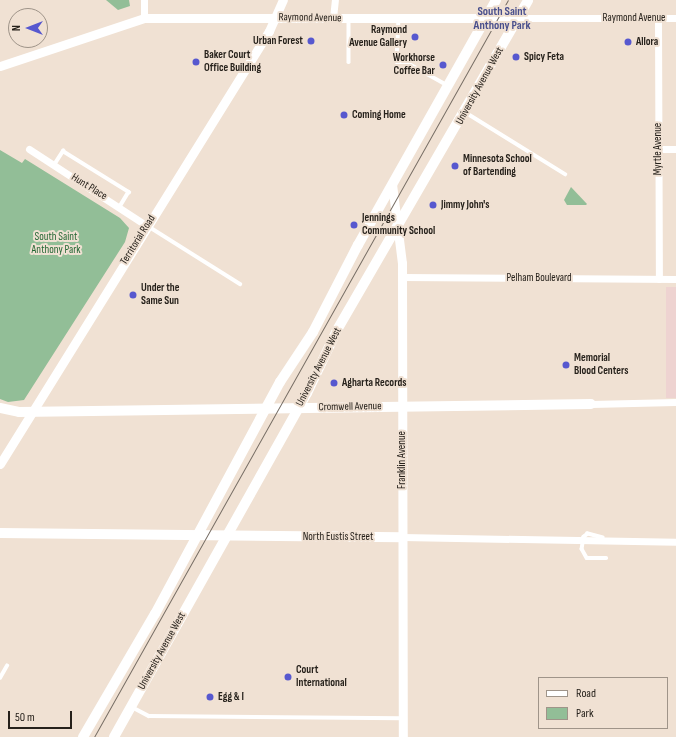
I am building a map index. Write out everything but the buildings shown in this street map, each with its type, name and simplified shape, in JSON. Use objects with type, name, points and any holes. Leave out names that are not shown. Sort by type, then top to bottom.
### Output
[{"type":"main road","name":"University Avenue West","points":[[83,737],[152,620],[216,496],[249,438],[317,326],[388,182],[448,85],[496,0]]},
{"type":"main road","name":"University Avenue West","points":[[114,737],[298,409],[337,330],[466,112],[528,0]]},
{"type":"main road","name":"Cromwell Avenue","points":[[0,408],[34,410],[265,410],[402,406],[591,404]]},
{"type":"main road","name":"North Eustis Street","points":[[0,533],[196,534],[226,536],[402,538]]},
{"type":"street","points":[[144,0],[144,18]]},
{"type":"street","name":"Territorial Road","points":[[0,464],[275,17],[283,0]]},
{"type":"street","points":[[333,18],[335,0]]},
{"type":"street","name":"Raymond Avenue","points":[[0,66],[144,18],[676,18]]},
{"type":"street","name":"Myrtle Avenue","points":[[658,18],[659,279]]},
{"type":"street","name":"Hunt Place","points":[[29,149],[120,206],[147,226]]},
{"type":"street","points":[[658,149],[676,149]]},
{"type":"street","name":"Franklin Avenue","points":[[388,182],[392,207],[398,227],[402,277],[403,737]]},
{"type":"street","name":"Pelham Boulevard","points":[[402,277],[676,279]]},
{"type":"street","name":"Cromwell Avenue","points":[[591,404],[676,402]]},
{"type":"street","name":"North Eustis Street","points":[[402,538],[582,542],[676,542]]},
{"type":"lane","points":[[349,18],[349,62]]},
{"type":"lane","points":[[399,18],[397,62],[406,62],[448,85]]},
{"type":"lane","points":[[466,112],[565,174]]},
{"type":"lane","points":[[54,165],[63,151],[129,192],[120,206]]},
{"type":"lane","points":[[147,226],[159,237],[240,284]]},
{"type":"lane","points":[[582,542],[583,554],[587,558],[606,558]]},
{"type":"lane","points":[[0,678],[6,666]]},
{"type":"lane","points":[[131,706],[149,716],[402,718]]},
{"type":"shaded area","points":[[666,287],[676,287],[676,398],[666,398]]},
{"type":"green space","points":[[106,0],[129,0],[130,6],[118,10]]},
{"type":"green space","name":"South Saint Anthony Park","points":[[0,150],[22,163],[25,159],[120,218],[129,228],[125,242],[24,400],[8,402],[0,399]]},
{"type":"green space","points":[[571,187],[587,204],[586,205],[567,205],[564,200]]},
{"type":"tram line","points":[[94,737],[508,0]]},
{"type":"place","name":"Raymond Avenue Gallery","points":[[415,37]]},
{"type":"place","name":"Urban Forest","points":[[311,41]]},
{"type":"place","name":"Allora","points":[[628,42]]},
{"type":"place","name":"Spicy Feta","points":[[516,57]]},
{"type":"place","name":"Baker Court Office Building","points":[[196,62]]},
{"type":"place","name":"Workhorse Coffee Bar","points":[[443,65]]},
{"type":"place","name":"Coming Home","points":[[344,115]]},
{"type":"place","name":"Minnesota School of Bartending","points":[[455,166]]},
{"type":"place","name":"Jimmy John's","points":[[433,205]]},
{"type":"place","name":"Jennings Community School","points":[[354,225]]},
{"type":"place","name":"Under the Same Sun","points":[[133,295]]},
{"type":"place","name":"Memorial Blood Centers","points":[[566,365]]},
{"type":"place","name":"Agharta Records","points":[[334,383]]},
{"type":"place","name":"Court International","points":[[288,677]]},
{"type":"place","name":"Egg & I","points":[[210,697]]},
{"type":"district","name":"South Saint Anthony Park","points":[[502,19]]}]
